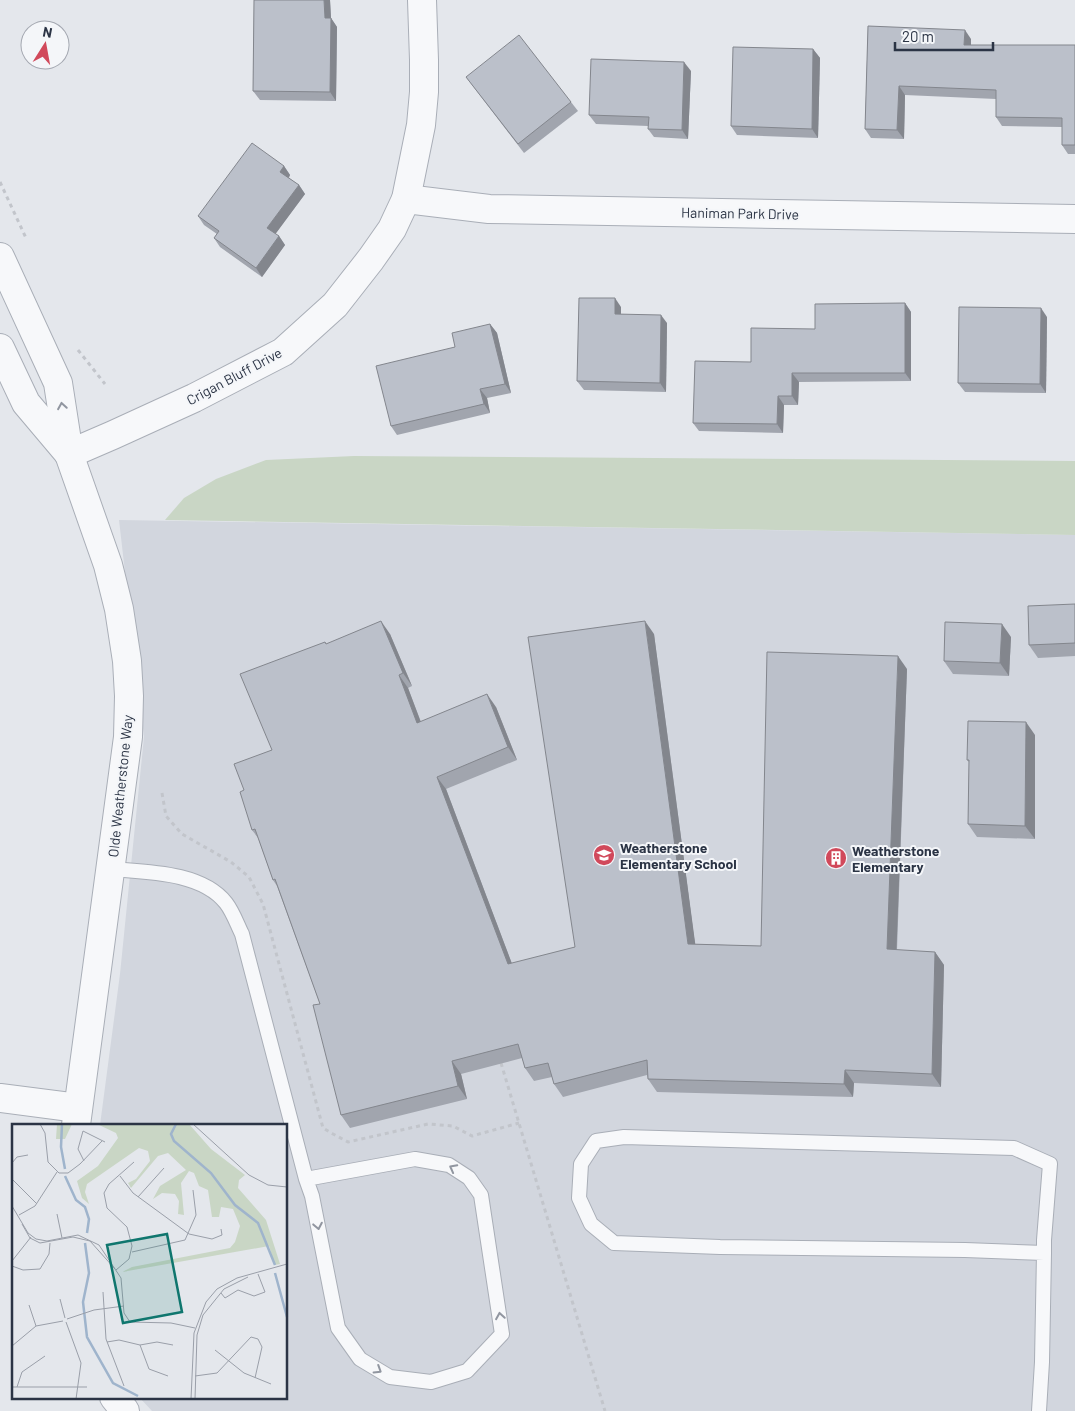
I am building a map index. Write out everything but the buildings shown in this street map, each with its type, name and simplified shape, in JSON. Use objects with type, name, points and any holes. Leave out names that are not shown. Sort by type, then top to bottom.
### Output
[{"type":"street","name":"Crigan Bluff Drive","points":[[69,454],[194,398],[283,352],[335,305],[371,259],[392,229],[406,199],[421,125],[424,92],[422,0]]},
{"type":"street","name":"Haniman Park Drive","points":[[406,199],[489,209],[1075,219]]},
{"type":"street","name":"Olde Weatherstone Way","points":[[0,257],[58,382],[69,454],[108,565],[119,609],[126,661],[129,696],[128,737],[77,1116]]},
{"type":"street","name":"Olde Weatherstone Way","points":[[0,348],[26,403],[69,454]]},
{"type":"street","points":[[0,1098],[77,1116]]},
{"type":"street","points":[[115,1398],[125,1411]]},
{"type":"lane","points":[[111,869],[148,872],[189,879],[210,888],[226,903],[242,934],[306,1179],[312,1196],[338,1328],[360,1359],[390,1377],[431,1382],[467,1371],[502,1334],[481,1195],[469,1178],[449,1165],[415,1159],[306,1179]]},
{"type":"lane","points":[[1039,1411],[1044,1253],[1050,1164],[1014,1148],[624,1137],[596,1142],[581,1164],[579,1198],[591,1224],[614,1243],[720,1247],[965,1250],[1044,1253]]},
{"type":"path","points":[[162,793],[166,816],[182,834],[231,862],[250,877],[263,904],[323,1128],[348,1142],[428,1124],[453,1126],[472,1136],[519,1123]]},
{"type":"path","points":[[501,1063],[605,1411]]},
{"type":"shaded area","name":"Weatherstone Elementary School","points":[[119,520],[1075,535],[1075,1411],[152,1411],[140,1398],[288,1398],[288,1124],[100,1124],[120,974],[144,737]]},
{"type":"green space","points":[[354,456],[1075,461],[1075,535],[165,520],[184,498],[216,479],[266,460]]},
{"type":"place","name":"Weatherstone Elementary School","points":[[604,855]]},
{"type":"place","name":"Weatherstone Elementary","points":[[836,858]]}]
